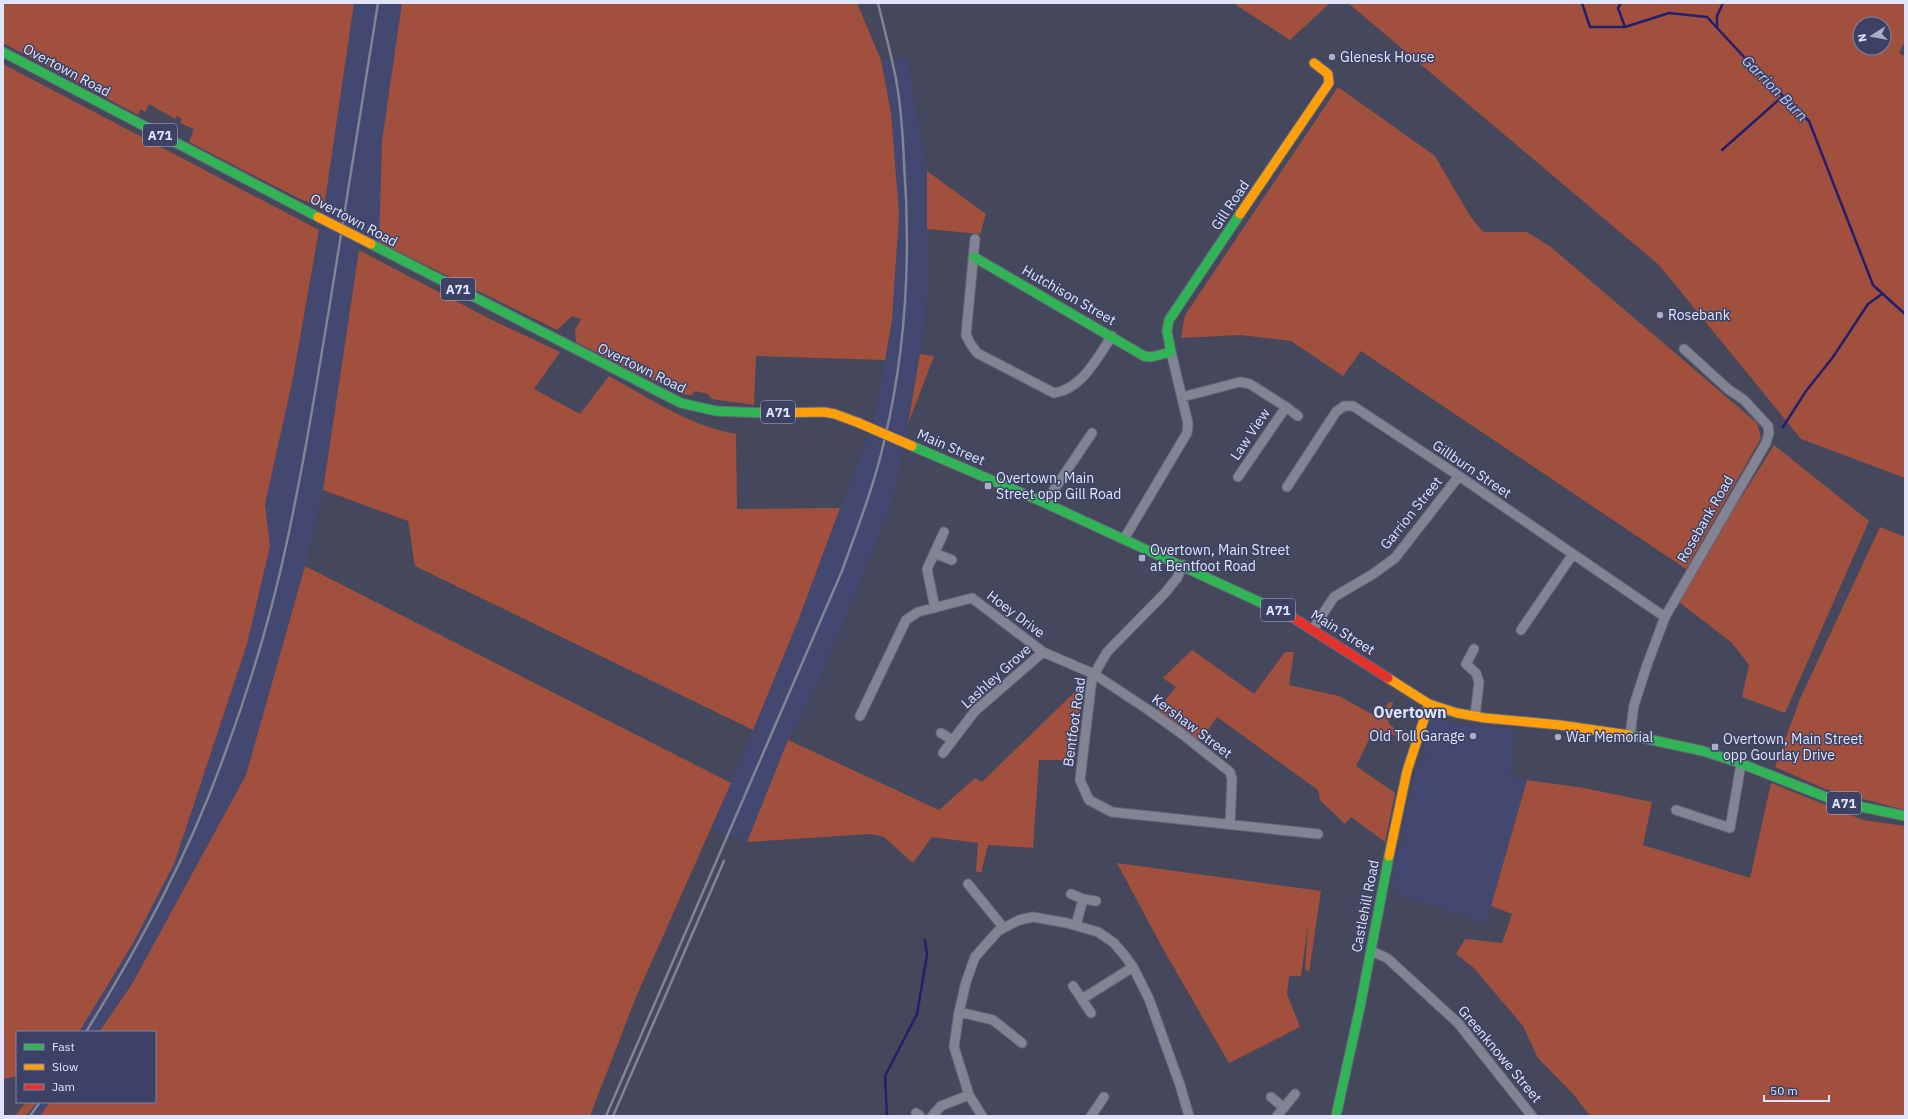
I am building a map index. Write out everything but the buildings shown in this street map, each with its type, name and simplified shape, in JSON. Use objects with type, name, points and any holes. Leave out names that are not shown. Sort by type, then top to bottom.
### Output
[{"type":"main road","name":"Overtown Road","points":[[3,52],[557,341],[681,404],[694,408]]},
{"type":"main road","name":"Gill Road","points":[[1171,352],[1167,331],[1169,320],[1329,83],[1328,74],[1314,63]]},
{"type":"main road","name":"Hutchison Street","points":[[974,257],[1144,356],[1151,357],[1171,352]]},
{"type":"main road","name":"Main Street","points":[[694,408],[736,412],[824,412],[835,414],[859,423],[1045,503],[1183,565],[1292,617],[1429,704],[1451,712],[1501,721],[1542,723],[1630,735],[1688,746],[1860,808],[1905,816]]},
{"type":"main road","name":"Castlehill Road","points":[[1336,1116],[1406,778],[1429,704]]},
{"type":"street","points":[[975,239],[966,335],[977,353],[1054,393],[1066,391],[1083,377],[1112,336]]},
{"type":"street","name":"Rosebank Road","points":[[1630,735],[1634,705],[1665,617],[1766,443],[1769,433],[1768,426],[1744,400],[1728,389],[1684,349]]},
{"type":"street","points":[[1124,539],[1187,433],[1188,422],[1171,352]]},
{"type":"street","name":"Law View","points":[[1182,397],[1240,382],[1250,384],[1298,416]]},
{"type":"street","name":"Gillburn Street","points":[[1287,487],[1336,412],[1344,406],[1353,406],[1459,476],[1665,617]]},
{"type":"street","name":"Law View","points":[[1238,477],[1286,407]]},
{"type":"street","points":[[1045,503],[1092,433]]},
{"type":"street","name":"Garrion Street","points":[[1313,629],[1334,598],[1373,574],[1395,558],[1459,476]]},
{"type":"street","points":[[935,608],[927,569],[944,532]]},
{"type":"street","points":[[934,553],[952,560]]},
{"type":"street","points":[[1521,630],[1573,554]]},
{"type":"street","name":"Bentfoot Road","points":[[1183,565],[1177,578],[1165,593],[1107,652],[1092,678],[1080,780],[1089,800],[1112,812],[1318,834]]},
{"type":"street","name":"Hoey Drive","points":[[860,716],[906,620],[918,612],[972,598],[1043,652],[1094,674]]},
{"type":"street","points":[[1474,649],[1466,664],[1476,673],[1479,682],[1475,716]]},
{"type":"street","name":"Lashley Grove","points":[[943,753],[975,711],[1043,652]]},
{"type":"street","name":"Kershaw Street","points":[[1094,674],[1182,734],[1230,772],[1232,779],[1230,824]]},
{"type":"street","points":[[941,733],[952,740]]},
{"type":"street","points":[[1676,810],[1730,828],[1741,764]]},
{"type":"street","points":[[968,884],[1003,927]]},
{"type":"street","points":[[1071,894],[1096,901]]},
{"type":"street","points":[[1076,925],[1083,898]]},
{"type":"street","points":[[982,1116],[969,1095],[954,1047],[959,1012],[975,957],[1003,927],[1019,920],[1033,917],[1076,925],[1098,932],[1114,943],[1133,967],[1149,999],[1170,1056],[1188,1116]]},
{"type":"street","name":"Greenknowe Street","points":[[1371,951],[1387,958],[1458,1022],[1532,1116]]},
{"type":"street","points":[[1082,999],[1133,967]]},
{"type":"street","points":[[1073,986],[1091,1014]]},
{"type":"street","points":[[959,1012],[993,1020],[1022,1043]]},
{"type":"street","points":[[1277,1116],[1295,1094]]},
{"type":"street","points":[[932,1116],[941,1106],[969,1095]]},
{"type":"street","points":[[1091,1116],[1104,1097]]},
{"type":"street","points":[[1271,1097],[1283,1107]]},
{"type":"shaded area","points":[[3,3],[354,3],[324,208],[298,198],[189,142],[194,129],[180,123],[182,119],[177,116],[175,119],[149,104],[145,112],[140,109],[138,115],[3,43]]},
{"type":"shaded area","points":[[354,3],[402,3],[382,141],[379,242],[364,233],[359,250],[323,490],[305,566],[246,775],[132,984],[100,1031],[80,1031],[132,945],[174,864],[214,741],[270,546],[265,504],[293,378],[324,208]]},
{"type":"shaded area","points":[[402,3],[857,3],[881,60],[891,113],[899,214],[892,320],[885,360],[756,356],[754,405],[712,399],[708,394],[695,391],[692,395],[686,395],[639,374],[576,342],[575,330],[581,319],[572,316],[557,330],[379,242],[382,141]]},
{"type":"shaded area","points":[[1233,3],[1330,3],[1290,40]]},
{"type":"shaded area","points":[[1348,3],[1905,3],[1905,41],[1899,53],[1905,56],[1905,478],[1801,439],[1659,265]]},
{"type":"shaded area","points":[[907,57],[927,171],[927,294],[920,354],[908,424],[901,451],[903,453],[892,500],[865,570],[815,689],[788,740],[747,842],[712,828],[798,621],[874,420],[892,320],[899,214],[891,113],[881,60]]},
{"type":"shaded area","points":[[3,64],[319,230],[293,378],[265,504],[270,546],[247,644],[174,864],[132,945],[80,1031],[16,1031],[16,1076],[3,1079]]},
{"type":"shaded area","points":[[1338,87],[1435,156],[1470,216],[1483,232],[1527,232],[1551,247],[1757,423],[1761,438],[1686,569],[1361,351],[1343,376],[1291,341],[1241,335],[1181,338],[1185,315]]},
{"type":"shaded area","points":[[927,171],[986,214],[980,234],[927,229]]},
{"type":"shaded area","points":[[359,250],[488,318],[560,352],[534,389],[580,414],[609,376],[686,418],[702,425],[736,434],[737,509],[840,508],[798,621],[753,730],[415,566],[408,521],[323,490]]},
{"type":"shaded area","points":[[920,354],[934,356],[908,424]]},
{"type":"shaded area","points":[[1774,445],[1869,521],[1785,713],[1742,697],[1749,665],[1732,643],[1679,602],[1694,573]]},
{"type":"shaded area","points":[[1880,527],[1905,537],[1905,810],[1825,789],[1775,767],[1800,699]]},
{"type":"shaded area","points":[[305,566],[731,783],[636,997],[590,1116],[40,1116],[49,1103],[156,1103],[156,1031],[100,1031],[132,984],[246,775]]},
{"type":"shaded area","points":[[1192,650],[1254,694],[1285,652],[1294,652],[1289,685],[1339,696],[1379,718],[1389,702],[1393,702],[1388,723],[1411,738],[1410,742],[1395,735],[1377,733],[1375,727],[1356,766],[1395,793],[1385,842],[1351,817],[1345,824],[1320,800],[1318,790],[1217,717],[1199,742],[1157,710],[1176,687],[1163,678]]},
{"type":"shaded area","points":[[1085,682],[1071,760],[1039,760],[1033,848],[988,845],[981,873],[976,871],[978,843],[932,837],[913,863],[884,837],[870,834],[747,842],[788,740],[939,810],[975,778],[982,782]]},
{"type":"shaded area","points":[[1432,716],[1458,724],[1514,729],[1510,777],[1527,780],[1486,923],[1398,895],[1392,885],[1398,847],[1404,845],[1406,832],[1402,827],[1419,760],[1426,758],[1423,745]]},
{"type":"shaded area","points":[[1527,780],[1584,788],[1652,802],[1643,845],[1750,878],[1771,783],[1863,820],[1905,826],[1905,1116],[1590,1116],[1574,1095],[1538,1058],[1523,1026],[1474,968],[1456,954],[1465,939],[1502,943],[1512,914],[1491,906]]},
{"type":"shaded area","points":[[1117,863],[1321,891],[1309,972],[1305,969],[1308,923],[1301,976],[1289,976],[1287,994],[1300,1027],[1229,1063],[1162,947]]},
{"type":"shaded area","points":[[25,1103],[36,1103],[26,1116],[15,1116]]},
{"type":"shaded area","points":[[36,1103],[49,1103],[40,1116],[26,1116]]},
{"type":"waterway","name":"Garrion Burn","points":[[1582,3],[1590,27],[1625,27],[1669,13],[1707,17],[1757,71],[1809,121],[1873,285],[1905,314]]},
{"type":"waterway","points":[[1621,3],[1618,8],[1625,27]]},
{"type":"waterway","points":[[1717,27],[1717,16],[1723,3]]},
{"type":"waterway","points":[[1722,150],[1783,96]]},
{"type":"waterway","points":[[1783,427],[1806,391],[1833,357],[1868,304],[1882,294]]},
{"type":"waterway","points":[[887,1116],[885,1076],[917,1014],[927,955],[925,940]]},
{"type":"railway","points":[[87,1031],[144,932],[195,828],[232,733],[249,685],[263,637],[282,564],[302,465],[331,297],[378,3]]},
{"type":"railway","points":[[606,1116],[842,571],[870,491],[884,442],[902,339],[907,269],[907,233],[902,121],[896,79],[878,3]]},
{"type":"railway","points":[[613,1116],[724,861]]},
{"type":"railway","points":[[30,1116],[39,1103]]},
{"type":"traffic: fast","points":[[3,52],[318,217]]},
{"type":"traffic: fast","points":[[974,257],[1144,356],[1151,357],[1171,352],[1167,331],[1169,320],[1240,214]]},
{"type":"traffic: fast","points":[[371,244],[681,403],[716,411],[765,413]]},
{"type":"traffic: fast","points":[[912,446],[1045,503],[1279,611]]},
{"type":"traffic: fast","points":[[1629,735],[1703,751],[1737,762],[1831,799],[1905,816]]},
{"type":"traffic: fast","points":[[1336,1116],[1360,1007],[1389,856]]},
{"type":"traffic: slow","points":[[1240,214],[1329,83],[1328,74],[1314,63]]},
{"type":"traffic: slow","points":[[318,217],[371,244]]},
{"type":"traffic: slow","points":[[765,413],[824,412],[835,414],[859,423]]},
{"type":"traffic: slow","points":[[859,423],[912,446]]},
{"type":"traffic: slow","points":[[1388,678],[1429,704],[1457,713],[1485,718],[1560,725],[1629,735]]},
{"type":"traffic: slow","points":[[1389,856],[1407,771],[1429,704]]},
{"type":"traffic: jam","points":[[1279,611],[1292,617],[1388,678]]},
{"type":"place","name":"Glenesk House","points":[[1332,57]]},
{"type":"place","name":"Rosebank","points":[[1660,315]]},
{"type":"place","name":"Overtown, Main Street opp Gill Road","points":[[988,486]]},
{"type":"place","name":"Overtown, Main Street at Bentfoot Road","points":[[1142,558]]},
{"type":"place","name":"Old Toll Garage","points":[[1473,736]]},
{"type":"place","name":"War Memorial","points":[[1558,737]]},
{"type":"place","name":"Overtown, Main Street opp Gourlay Drive","points":[[1715,747]]},
{"type":"district","name":"Overtown","points":[[1410,712]]}]
